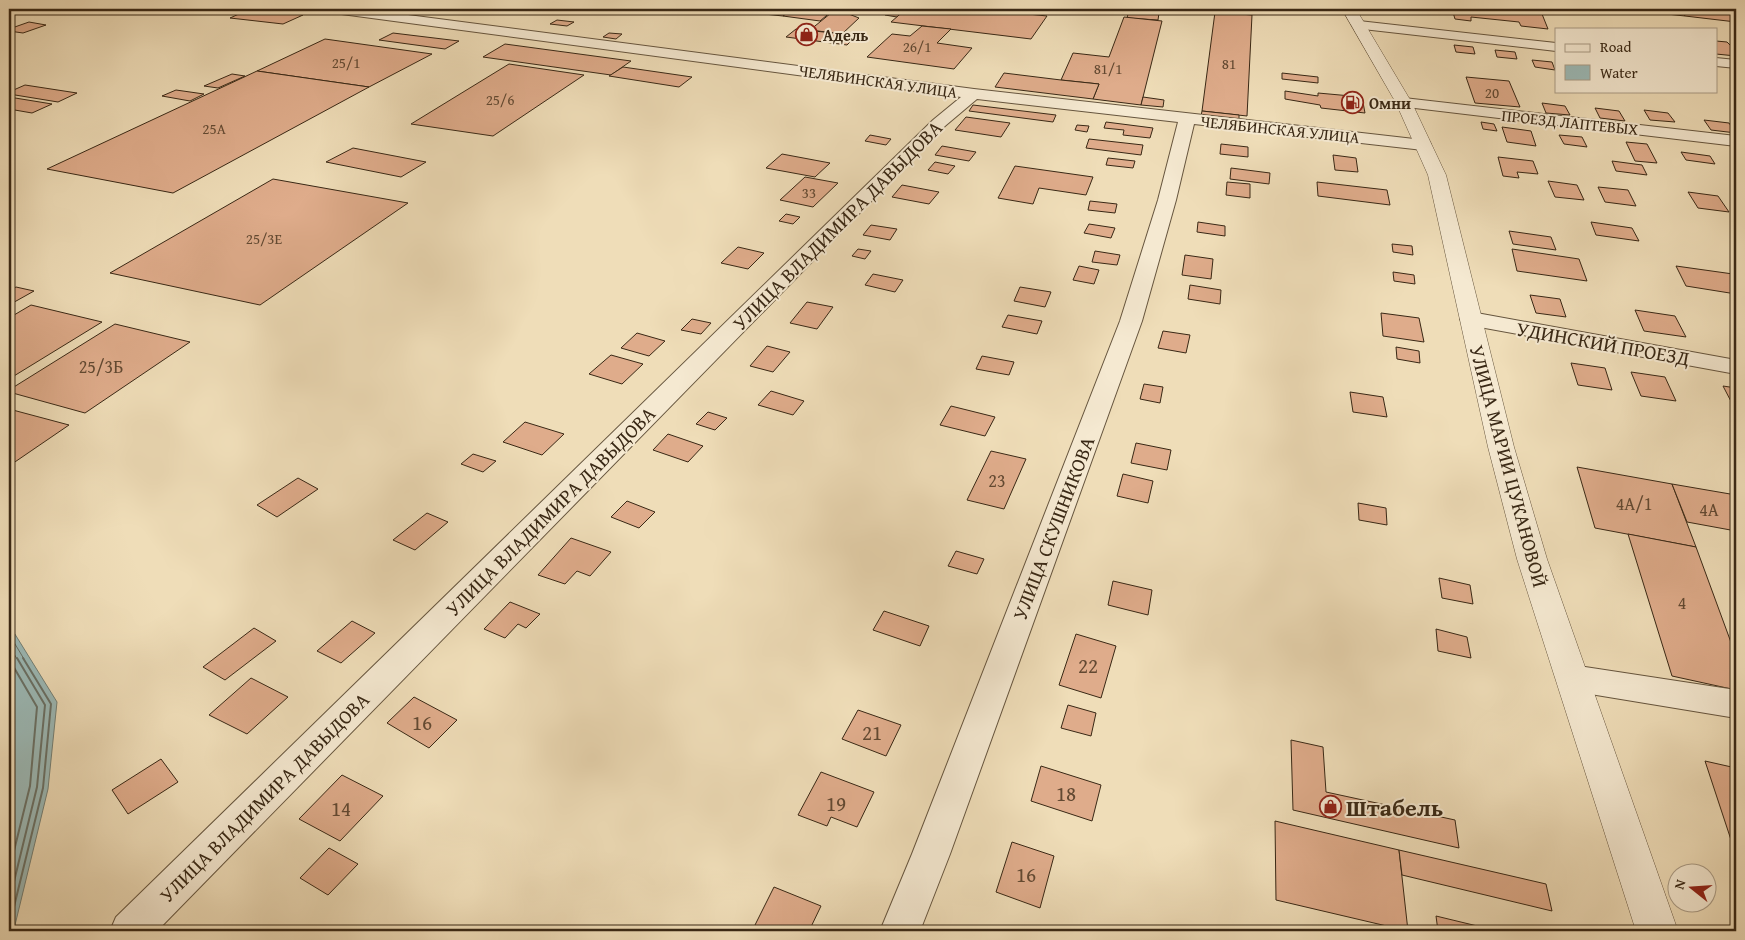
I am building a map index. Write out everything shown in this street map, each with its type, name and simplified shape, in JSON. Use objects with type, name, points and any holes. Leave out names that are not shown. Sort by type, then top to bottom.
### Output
[{"type":"street","name":"ЧЕЛЯБИНСКАЯ УЛИЦА","points":[[334,9],[974,94],[1423,145]]},
{"type":"street","points":[[1354,17],[1555,47]]},
{"type":"street","name":"УЛИЦА МАРИИ ЦУКАНОВОЙ","points":[[1354,17],[1404,104],[1437,175],[1501,447],[1529,550],[1657,931]]},
{"type":"street","points":[[1718,62],[1736,64]]},
{"type":"street","name":"УЛИЦА ВЛАДИМИРА ДАВЫДОВА","points":[[130,931],[939,123],[974,94]]},
{"type":"street","name":"ПРОЕЗД ЛАПТЕВЫХ","points":[[1404,104],[1736,141]]},
{"type":"street","name":"УЛИЦА СКУШНИКОВА","points":[[900,931],[931,854],[1131,321],[1167,200],[1187,119]]},
{"type":"street","name":"УДИНСКИЙ ПРОЕЗД","points":[[1470,319],[1736,367]]},
{"type":"street","points":[[1572,678],[1736,704]]},
{"type":"water","points":[[9,628],[13,631],[57,702],[48,789],[15,925],[17,931],[9,931]]},
{"type":"building","points":[[250,9],[303,15],[283,24],[230,18]]},
{"type":"building","points":[[717,9],[793,9],[783,16]]},
{"type":"building","points":[[793,9],[833,10],[820,21],[783,16]]},
{"type":"building","points":[[836,9],[859,18],[842,34],[810,30]]},
{"type":"building","points":[[892,9],[905,10],[897,17],[885,15]]},
{"type":"building","points":[[906,9],[981,9],[1047,16],[1031,39],[891,22]]},
{"type":"building","points":[[1452,9],[1491,9],[1542,14],[1548,29],[1521,26],[1519,22],[1471,17],[1471,21],[1455,19]]},
{"type":"building","points":[[1621,9],[1681,9],[1685,16]]},
{"type":"building","points":[[1681,9],[1736,12],[1736,22],[1685,16]]},
{"type":"building","points":[[1129,10],[1159,13],[1158,20],[1127,18]]},
{"type":"building","points":[[1215,12],[1252,15],[1247,116],[1202,111]]},
{"type":"building","points":[[1124,17],[1162,21],[1141,105],[1093,99],[1099,84],[1061,80],[1073,53],[1109,57]]},
{"type":"building","points":[[557,20],[574,22],[567,26],[550,24]]},
{"type":"building","points":[[29,22],[46,25],[23,33],[9,31],[9,29]]},
{"type":"building","points":[[922,26],[951,29],[937,43],[972,48],[954,69],[867,57],[892,34],[910,36]]},
{"type":"building","points":[[796,29],[856,36],[847,45],[786,37]]},
{"type":"building","points":[[393,33],[459,41],[445,49],[379,40]]},
{"type":"building","points":[[609,33],[622,34],[616,39],[603,37]]},
{"type":"building","points":[[325,39],[432,54],[369,87],[257,71]]},
{"type":"building","points":[[1718,41],[1727,42],[1736,51],[1736,56],[1718,54]]},
{"type":"building","points":[[505,44],[631,61],[611,75],[483,57]]},
{"type":"building","points":[[1454,45],[1473,47],[1475,54],[1456,52]]},
{"type":"building","points":[[1495,50],[1515,52],[1517,59],[1497,57]]},
{"type":"building","points":[[1532,60],[1552,62],[1555,70],[1535,67]]},
{"type":"building","points":[[509,64],[584,75],[493,136],[411,124]]},
{"type":"building","points":[[623,67],[692,77],[679,87],[609,76]]},
{"type":"building","points":[[257,71],[369,87],[173,193],[47,169]]},
{"type":"building","points":[[1004,73],[1099,84],[1093,99],[995,87]]},
{"type":"building","points":[[1282,73],[1318,77],[1318,83],[1282,79]]},
{"type":"building","points":[[232,74],[245,76],[218,88],[204,86]]},
{"type":"building","points":[[1466,77],[1509,81],[1520,107],[1475,103]]},
{"type":"building","points":[[25,85],[77,93],[58,102],[9,94],[9,92]]},
{"type":"building","points":[[176,90],[204,94],[190,101],[162,96]]},
{"type":"building","points":[[1285,91],[1318,96],[1318,93],[1362,97],[1365,113],[1321,108],[1320,105],[1285,99]]},
{"type":"building","points":[[9,97],[52,104],[32,113],[9,109]]},
{"type":"building","points":[[1143,97],[1164,100],[1163,107],[1141,105]]},
{"type":"building","points":[[1542,103],[1565,106],[1570,115],[1546,113]]},
{"type":"building","points":[[973,105],[1056,115],[1053,122],[969,111]]},
{"type":"building","points":[[1595,108],[1619,111],[1625,121],[1600,118]]},
{"type":"building","points":[[1644,110],[1668,113],[1675,122],[1650,120]]},
{"type":"building","points":[[1202,111],[1239,115],[1239,121],[1201,116]]},
{"type":"building","points":[[966,117],[1010,123],[1001,137],[955,130]]},
{"type":"building","points":[[1704,120],[1729,123],[1736,133],[1711,130]]},
{"type":"building","points":[[1106,122],[1153,128],[1150,138],[1123,135],[1124,130],[1104,128]]},
{"type":"building","points":[[1481,122],[1494,124],[1497,131],[1483,129]]},
{"type":"building","points":[[1077,125],[1089,126],[1087,132],[1075,130]]},
{"type":"building","points":[[1502,127],[1531,131],[1536,146],[1507,142]]},
{"type":"building","points":[[870,135],[891,139],[886,145],[865,141]]},
{"type":"building","points":[[1559,135],[1582,137],[1587,147],[1564,144]]},
{"type":"building","points":[[1089,139],[1143,145],[1141,155],[1086,148]]},
{"type":"building","points":[[1626,142],[1647,144],[1657,163],[1635,161]]},
{"type":"building","points":[[1221,144],[1248,147],[1248,157],[1220,154]]},
{"type":"building","points":[[942,146],[976,152],[969,161],[935,155]]},
{"type":"building","points":[[353,148],[426,162],[401,177],[326,162]]},
{"type":"building","points":[[1681,152],[1710,156],[1715,164],[1686,160]]},
{"type":"building","points":[[782,154],[830,163],[815,177],[766,168]]},
{"type":"building","points":[[1333,155],[1356,158],[1358,172],[1335,170]]},
{"type":"building","points":[[1498,157],[1533,161],[1538,174],[1517,172],[1519,178],[1503,176]]},
{"type":"building","points":[[1108,158],[1135,161],[1133,168],[1106,165]]},
{"type":"building","points":[[1612,161],[1642,165],[1647,175],[1616,171]]},
{"type":"building","points":[[935,162],[955,166],[948,174],[928,170]]},
{"type":"building","points":[[1015,166],[1093,177],[1086,195],[1039,188],[1033,204],[998,198]]},
{"type":"building","points":[[1231,168],[1270,173],[1269,184],[1230,179]]},
{"type":"building","points":[[805,177],[838,183],[813,207],[780,200]]},
{"type":"building","points":[[273,179],[408,203],[260,305],[110,273]]},
{"type":"building","points":[[1548,181],[1577,185],[1584,200],[1555,197]]},
{"type":"building","points":[[1227,182],[1250,184],[1250,198],[1226,195]]},
{"type":"building","points":[[1317,182],[1387,190],[1390,205],[1318,196]]},
{"type":"building","points":[[902,185],[939,192],[929,204],[892,197]]},
{"type":"building","points":[[1598,187],[1628,190],[1636,206],[1605,202]]},
{"type":"building","points":[[1688,192],[1718,196],[1729,212],[1698,208]]},
{"type":"building","points":[[1090,201],[1117,204],[1115,213],[1088,210]]},
{"type":"building","points":[[786,214],[800,217],[793,224],[779,221]]},
{"type":"building","points":[[1198,222],[1225,226],[1225,236],[1197,232]]},
{"type":"building","points":[[1591,222],[1632,228],[1639,241],[1596,235]]},
{"type":"building","points":[[1089,224],[1115,228],[1111,238],[1084,233]]},
{"type":"building","points":[[871,225],[897,229],[890,240],[863,235]]},
{"type":"building","points":[[1509,231],[1551,237],[1556,250],[1513,244]]},
{"type":"building","points":[[1392,244],[1412,246],[1413,255],[1393,252]]},
{"type":"building","points":[[738,247],[764,253],[748,269],[721,263]]},
{"type":"building","points":[[858,249],[871,251],[865,259],[852,256]]},
{"type":"building","points":[[1512,249],[1579,259],[1587,281],[1517,271]]},
{"type":"building","points":[[1095,251],[1120,255],[1117,265],[1092,262]]},
{"type":"building","points":[[1185,255],[1213,259],[1211,279],[1182,275]]},
{"type":"building","points":[[1079,266],[1099,270],[1094,284],[1073,280]]},
{"type":"building","points":[[1676,266],[1733,274],[1736,281],[1736,294],[1686,286]]},
{"type":"building","points":[[1393,272],[1414,275],[1415,284],[1394,281]]},
{"type":"building","points":[[873,274],[903,280],[895,292],[865,285]]},
{"type":"building","points":[[1190,285],[1221,290],[1220,304],[1188,299]]},
{"type":"building","points":[[16,287],[34,291],[9,305],[9,291]]},
{"type":"building","points":[[1020,287],[1051,292],[1045,307],[1014,301]]},
{"type":"building","points":[[1530,295],[1560,299],[1566,317],[1536,313]]},
{"type":"building","points":[[807,302],[833,307],[817,329],[790,323]]},
{"type":"building","points":[[31,305],[102,322],[9,379],[9,318]]},
{"type":"building","points":[[1635,310],[1675,316],[1686,337],[1644,331]]},
{"type":"building","points":[[1381,313],[1419,318],[1424,342],[1383,336]]},
{"type":"building","points":[[1008,315],[1042,321],[1037,334],[1002,327]]},
{"type":"building","points":[[692,319],[711,323],[701,334],[681,330]]},
{"type":"building","points":[[115,324],[190,342],[85,413],[9,392],[9,390]]},
{"type":"building","points":[[1163,331],[1190,335],[1186,353],[1158,348]]},
{"type":"building","points":[[637,333],[665,341],[649,356],[621,348]]},
{"type":"building","points":[[767,346],[790,352],[773,372],[750,366]]},
{"type":"building","points":[[1396,347],[1419,351],[1420,363],[1397,359]]},
{"type":"building","points":[[611,355],[643,364],[622,384],[589,374]]},
{"type":"building","points":[[982,356],[1014,362],[1009,375],[976,369]]},
{"type":"building","points":[[1571,363],[1605,368],[1612,390],[1578,385]]},
{"type":"building","points":[[1631,372],[1665,377],[1676,401],[1641,396]]},
{"type":"building","points":[[1144,384],[1163,387],[1160,403],[1140,399]]},
{"type":"building","points":[[1723,386],[1736,388],[1736,411]]},
{"type":"building","points":[[771,391],[804,401],[793,415],[758,405]]},
{"type":"building","points":[[1350,392],[1383,397],[1387,417],[1353,412]]},
{"type":"building","points":[[951,406],[995,417],[985,436],[940,425]]},
{"type":"building","points":[[9,409],[69,425],[9,466]]},
{"type":"building","points":[[708,412],[727,418],[715,430],[696,424]]},
{"type":"building","points":[[525,422],[564,434],[542,455],[503,442]]},
{"type":"building","points":[[668,434],[703,446],[688,462],[653,450]]},
{"type":"building","points":[[1136,443],[1171,450],[1167,470],[1131,463]]},
{"type":"building","points":[[991,451],[1026,459],[1004,509],[967,500]]},
{"type":"building","points":[[473,454],[496,461],[483,472],[461,464]]},
{"type":"building","points":[[1577,467],[1672,484],[1696,547],[1595,528]]},
{"type":"building","points":[[1123,474],[1153,481],[1148,503],[1117,496]]},
{"type":"building","points":[[298,478],[318,489],[277,517],[257,505]]},
{"type":"building","points":[[1672,484],[1736,495],[1736,531],[1687,522]]},
{"type":"building","points":[[627,501],[655,512],[639,528],[611,517]]},
{"type":"building","points":[[1358,503],[1386,508],[1387,525],[1359,520]]},
{"type":"building","points":[[427,513],[448,522],[415,550],[393,540]]},
{"type":"building","points":[[1628,534],[1696,547],[1736,656],[1736,690],[1672,676]]},
{"type":"building","points":[[571,538],[611,552],[590,576],[577,571],[565,584],[538,575]]},
{"type":"building","points":[[956,551],[984,559],[977,574],[948,566]]},
{"type":"building","points":[[1439,578],[1470,585],[1473,604],[1442,598]]},
{"type":"building","points":[[1113,581],[1152,590],[1148,615],[1108,605]]},
{"type":"building","points":[[510,602],[540,614],[526,628],[518,624],[505,638],[484,629]]},
{"type":"building","points":[[884,611],[929,626],[920,646],[873,630]]},
{"type":"building","points":[[352,621],[375,633],[341,663],[317,651]]},
{"type":"building","points":[[254,628],[276,641],[225,680],[203,667]]},
{"type":"building","points":[[1436,629],[1467,637],[1471,658],[1438,651]]},
{"type":"building","points":[[1076,634],[1116,646],[1101,698],[1059,685]]},
{"type":"building","points":[[251,678],[288,697],[247,734],[209,715]]},
{"type":"building","points":[[414,697],[457,720],[429,748],[387,723]]},
{"type":"building","points":[[1068,705],[1096,713],[1091,736],[1061,728]]},
{"type":"building","points":[[858,710],[901,725],[886,756],[842,739]]},
{"type":"building","points":[[1291,740],[1323,747],[1326,792],[1455,820],[1459,848],[1293,810]]},
{"type":"building","points":[[161,759],[178,782],[128,814],[112,790]]},
{"type":"building","points":[[1705,761],[1736,768],[1736,855]]},
{"type":"building","points":[[1041,766],[1101,785],[1092,821],[1031,801]]},
{"type":"building","points":[[821,772],[874,792],[857,827],[831,817],[827,826],[798,815]]},
{"type":"building","points":[[342,775],[383,796],[340,841],[299,819]]},
{"type":"building","points":[[1275,821],[1399,850],[1408,931],[1276,900]]},
{"type":"building","points":[[1012,842],[1054,856],[1040,908],[996,892]]},
{"type":"building","points":[[329,848],[358,864],[328,895],[300,878]]},
{"type":"building","points":[[1399,850],[1546,884],[1552,911],[1402,875]]},
{"type":"building","points":[[774,887],[821,906],[809,931],[752,931]]},
{"type":"building","points":[[1436,916],[1498,931],[1438,931]]},
{"type":"place","name":"Адель","points":[[807,35]]},
{"type":"place","name":"Омни","points":[[1353,103]]},
{"type":"place","name":"Штабель","points":[[1330,807]]}]
